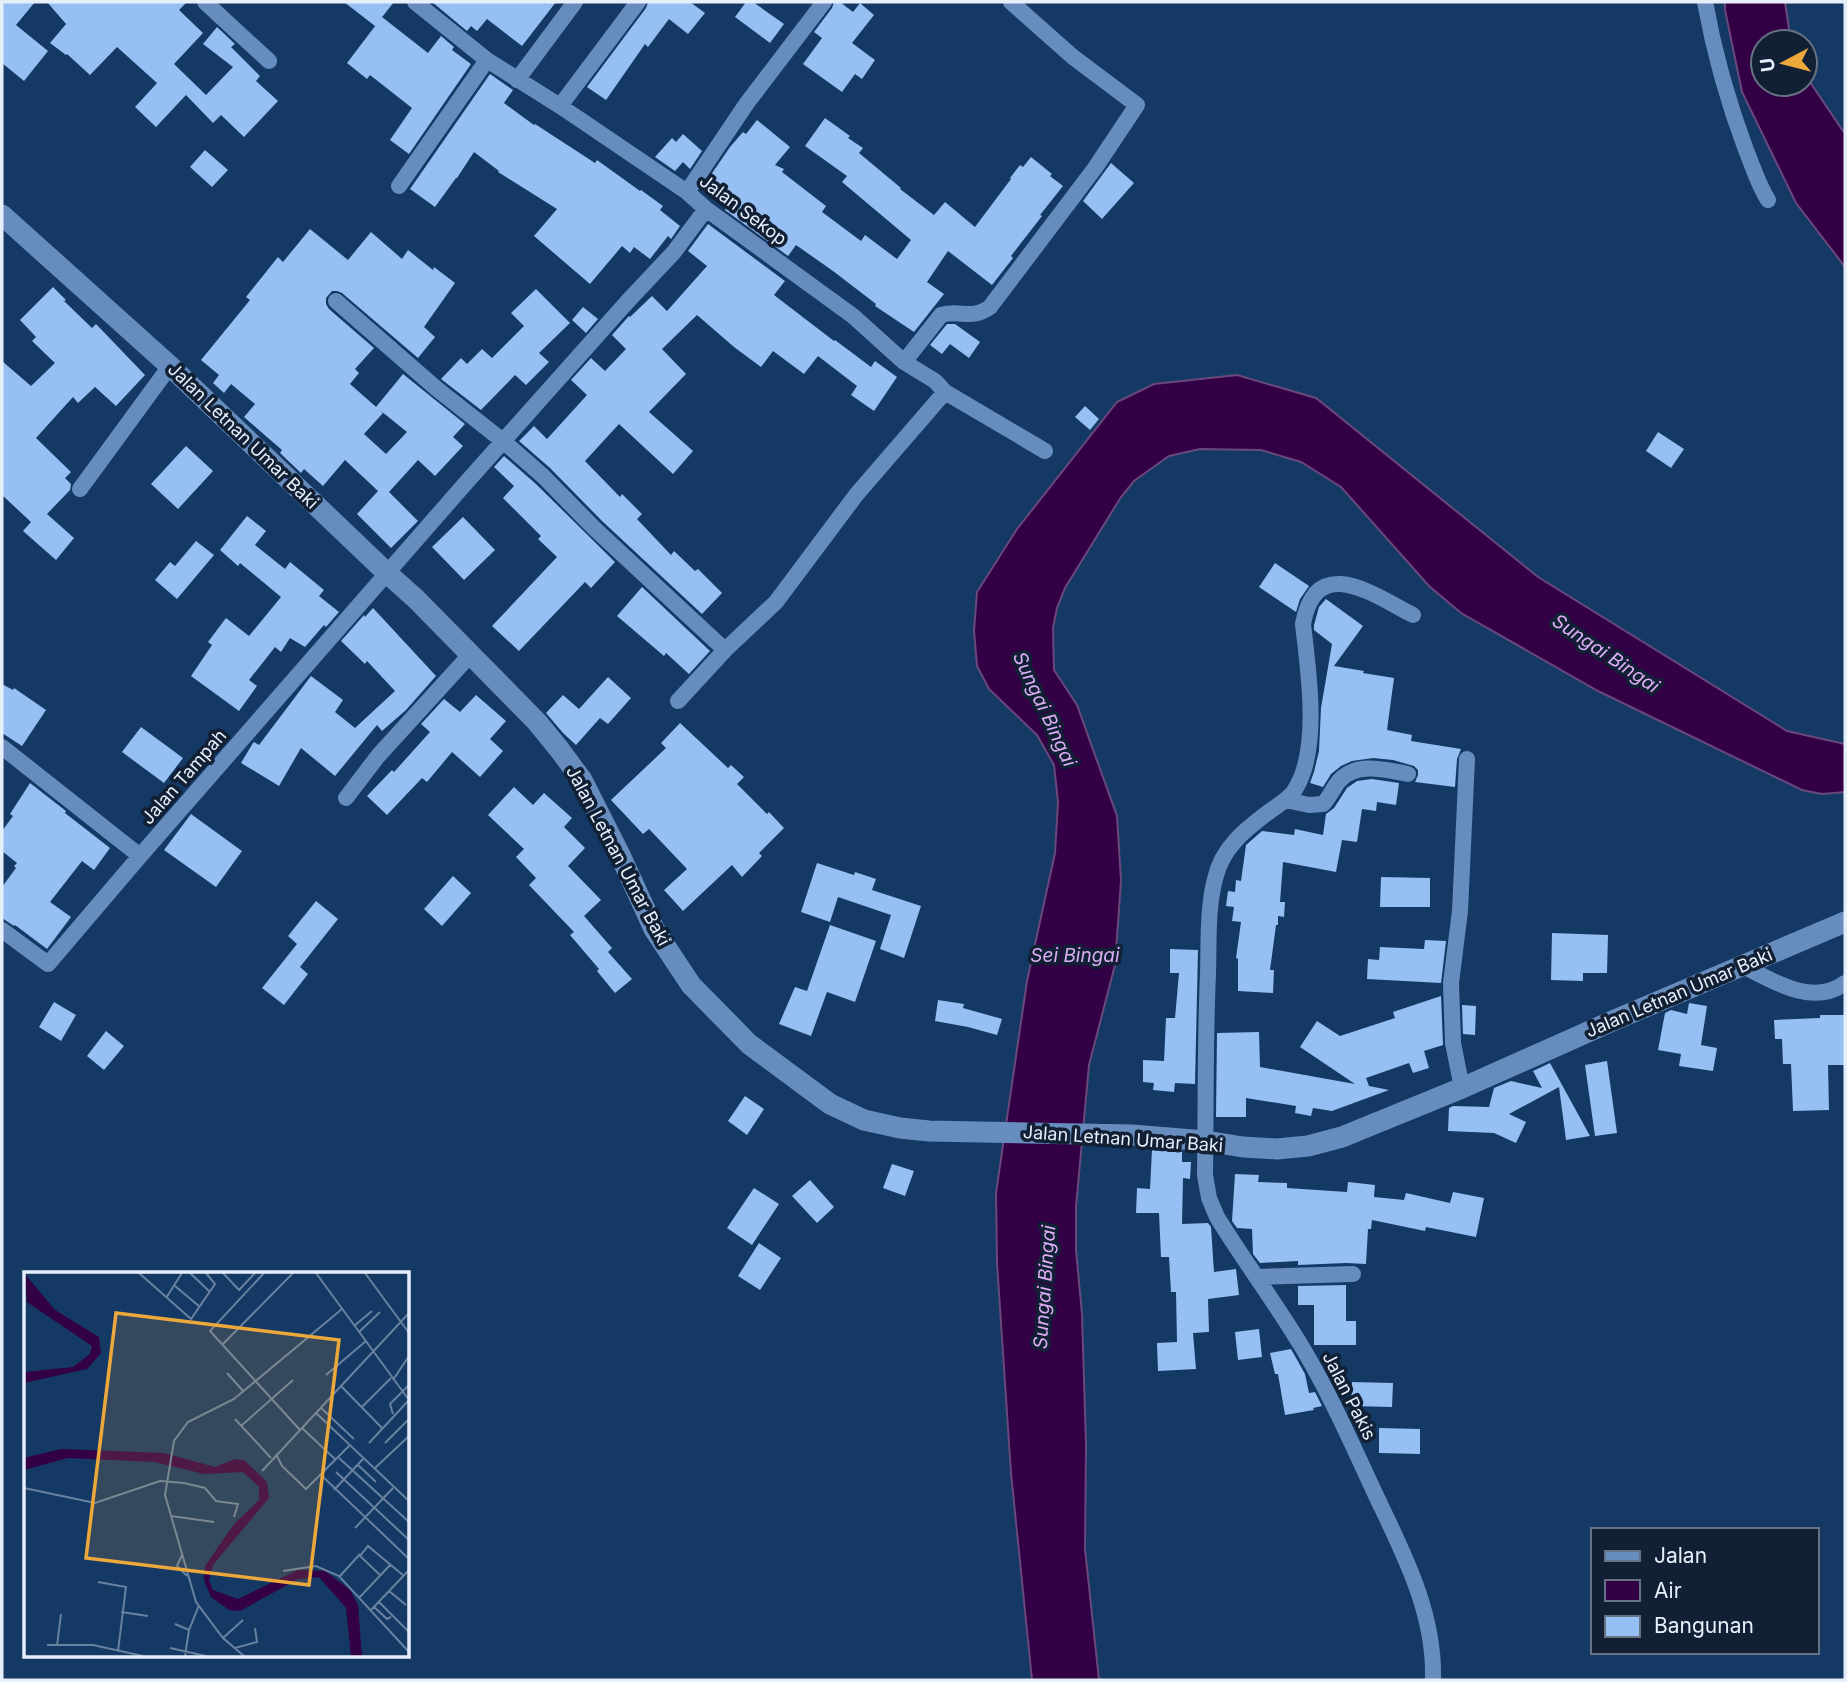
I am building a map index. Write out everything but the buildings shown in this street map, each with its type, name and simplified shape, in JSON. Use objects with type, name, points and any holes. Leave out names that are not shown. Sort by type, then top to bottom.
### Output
[{"type":"street","points":[[205,2],[269,61]]},
{"type":"street","name":"Jalan Sekop","points":[[415,2],[487,60],[561,106],[687,192],[706,209],[853,316],[904,362],[945,391],[1045,452]]},
{"type":"street","points":[[517,80],[575,2]]},
{"type":"street","points":[[561,106],[638,2]]},
{"type":"street","points":[[687,192],[747,103],[824,2]]},
{"type":"street","points":[[1705,2],[1734,118],[1768,200]]},
{"type":"street","points":[[904,362],[941,315],[975,315],[990,307],[1095,168],[1137,105],[1073,57],[1022,5]]},
{"type":"street","points":[[399,186],[487,60]]},
{"type":"street","name":"Jalan Tampah","points":[[2,930],[48,964],[503,441],[674,252],[706,209]]},
{"type":"street","name":"Jalan Letnan Umar Baki","points":[[2,215],[170,366],[416,599],[537,722],[582,780],[654,929],[691,985],[749,1044],[830,1104],[864,1120],[929,1131],[1132,1135],[1277,1149],[1308,1146],[1342,1137],[1462,1088],[1845,922]]},
{"type":"street","points":[[336,301],[543,476],[595,529],[725,650]]},
{"type":"street","points":[[80,489],[170,366]]},
{"type":"street","points":[[678,701],[725,650],[776,602],[856,495],[945,391]]},
{"type":"street","points":[[1286,800],[1297,788],[1305,767],[1310,731],[1311,696],[1303,624],[1312,599],[1320,589],[1331,585],[1356,586],[1412,615]]},
{"type":"street","points":[[346,798],[378,756],[470,655]]},
{"type":"street","points":[[2,747],[140,856]]},
{"type":"street","points":[[1462,1088],[1453,1043],[1451,992],[1460,911],[1467,759]]},
{"type":"street","points":[[1286,800],[1309,805],[1323,804],[1344,776],[1359,769],[1388,770],[1408,775]]},
{"type":"street","name":"Jalan Pakis","points":[[1286,800],[1234,840],[1215,877],[1210,906],[1206,1009],[1205,1175],[1209,1198],[1217,1217],[1301,1345],[1325,1388],[1411,1569],[1426,1615],[1434,1658],[1433,1680]]},
{"type":"street","points":[[1743,967],[1807,993],[1829,992],[1845,983]]},
{"type":"street","points":[[1256,1277],[1353,1274]]},
{"type":"water","points":[[1725,2],[1785,2],[1789,28],[1749,28],[1749,98],[1819,98],[1819,95],[1845,134],[1845,267],[1796,203],[1742,92]]},
{"type":"water","name":"Sei Bingai","points":[[1237,375],[1316,398],[1538,577],[1787,731],[1845,744],[1845,792],[1822,794],[1802,790],[1598,691],[1461,613],[1429,586],[1341,487],[1301,462],[1261,450],[1200,449],[1169,456],[1134,481],[1121,497],[1065,588],[1053,628],[1054,670],[1077,705],[1117,816],[1121,881],[1115,965],[1089,1065],[1076,1207],[1086,1445],[1085,1549],[1099,1680],[1032,1680],[1011,1473],[997,1263],[996,1193],[1027,981],[1055,853],[1058,802],[1054,765],[1037,735],[989,689],[977,666],[974,631],[977,592],[1017,529],[1117,402],[1154,384]]},
{"type":"water label","name":"Sungai Bingai","points":[[1606,653]]},
{"type":"water label","name":"Sungai Bingai","points":[[1045,709]]},
{"type":"water label","name":"Sungai Bingai","points":[[1044,1287]]}]
